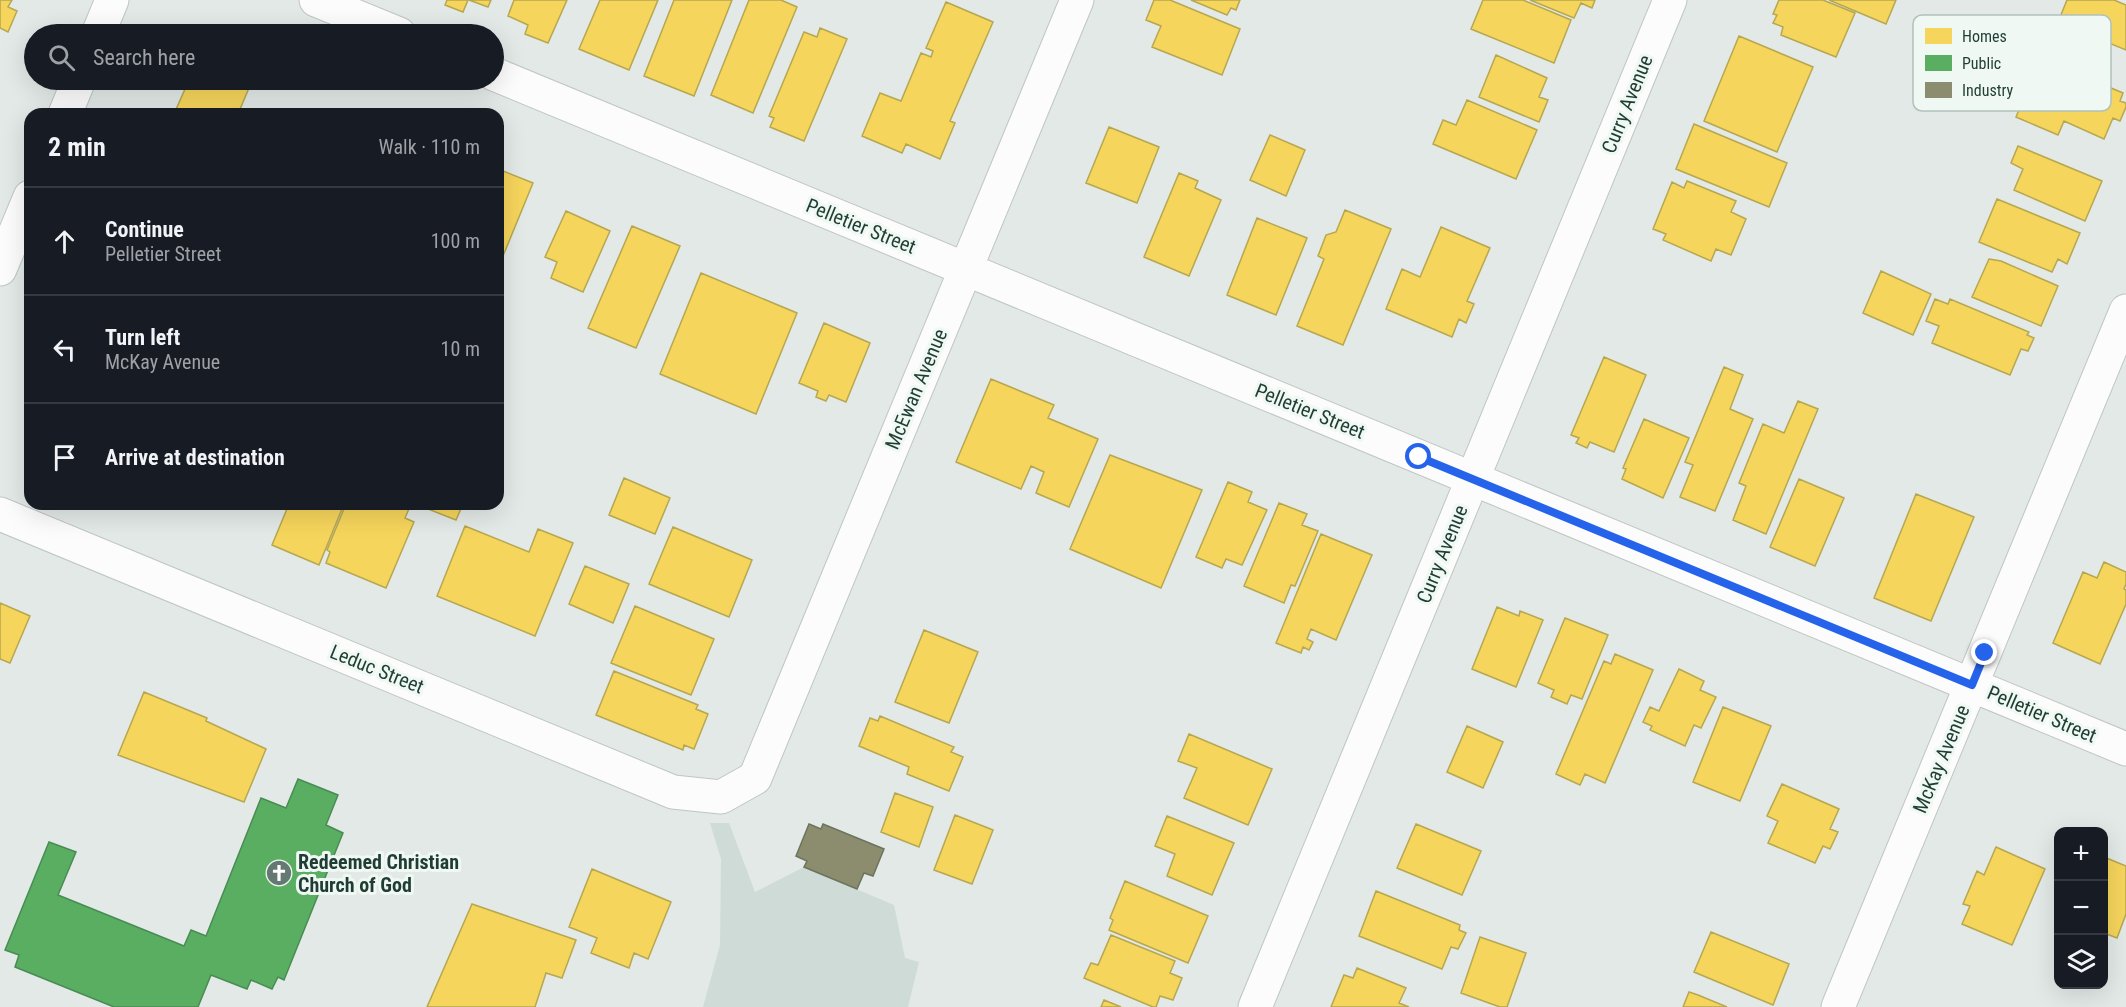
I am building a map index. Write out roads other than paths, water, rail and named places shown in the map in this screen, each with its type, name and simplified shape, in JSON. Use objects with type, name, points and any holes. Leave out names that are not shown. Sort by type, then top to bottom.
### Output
[{"type":"street","points":[[102,24],[112,0]]},
{"type":"street","points":[[316,0],[375,24]]},
{"type":"street","name":"McEwan Avenue","points":[[755,778],[1077,0]]},
{"type":"street","name":"Curry Avenue","points":[[1255,1007],[1670,0]]},
{"type":"street","name":"Pelletier Street","points":[[504,78],[2126,749]]},
{"type":"street","points":[[67,108],[75,90]]},
{"type":"street","points":[[0,269],[24,211]]},
{"type":"street","name":"McKay Avenue","points":[[1838,1007],[2126,311]]},
{"type":"street","name":"Leduc Street","points":[[0,514],[673,792],[721,797],[755,778]]},
{"type":"place","name":"Redeemed Christian Church of God","points":[[279,873]]}]
